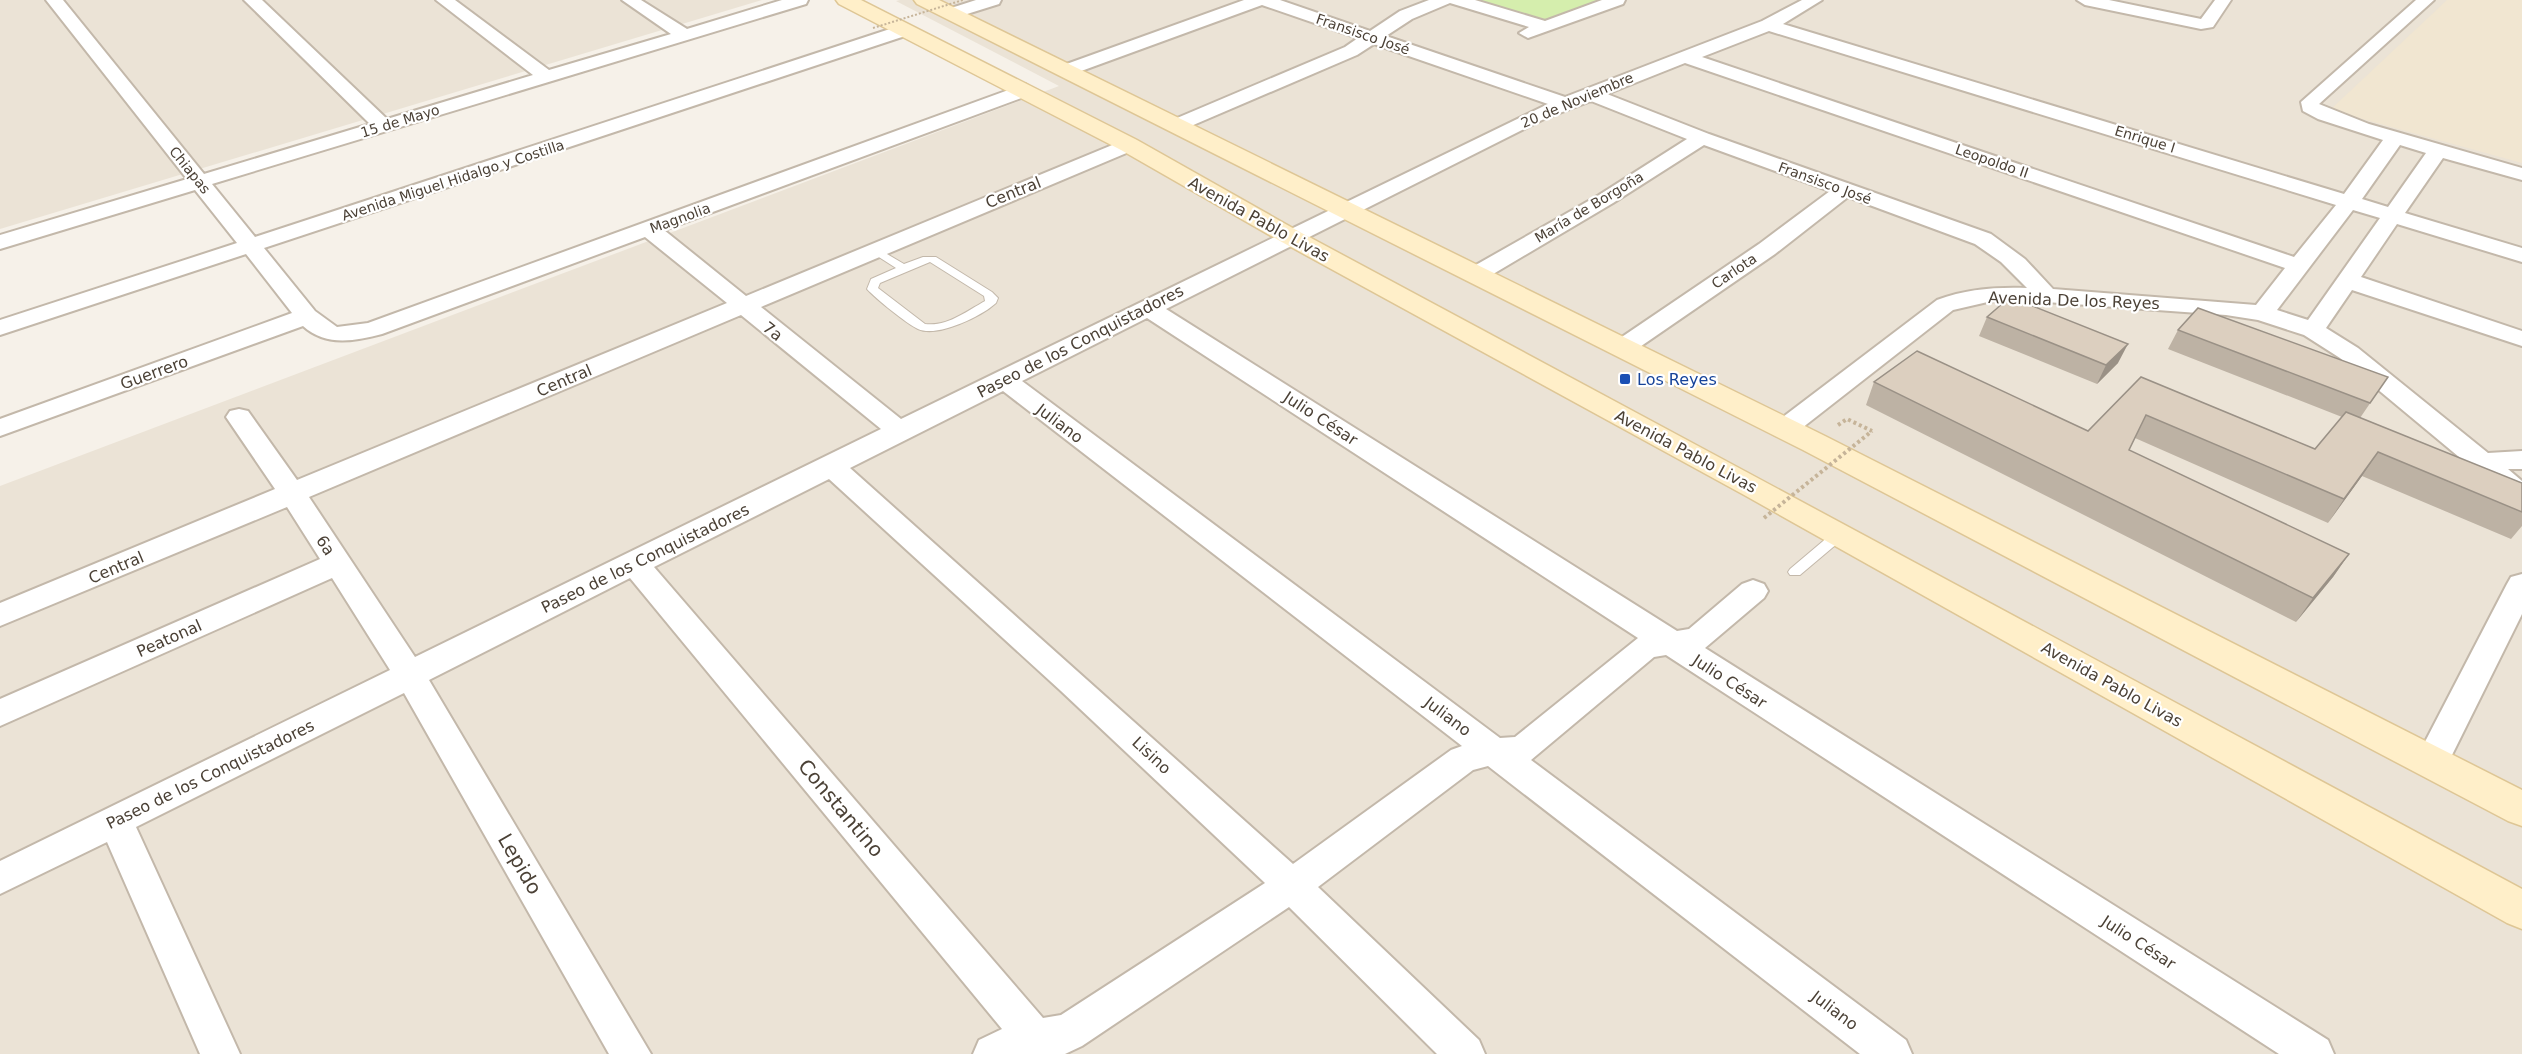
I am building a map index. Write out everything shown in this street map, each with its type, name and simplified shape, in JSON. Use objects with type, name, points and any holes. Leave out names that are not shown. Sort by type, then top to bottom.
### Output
[{"type":"main road","name":"Avenida Pablo Livas","points":[[846,0],[1129,145],[1289,236],[1840,534],[2522,910]]},
{"type":"main road","points":[[924,0],[957,7],[1067,70],[1784,429],[2522,809]]},
{"type":"street","name":"Chiapas","points":[[54,0],[307,316],[319,328],[332,334]]},
{"type":"street","points":[[252,0],[384,126]]},
{"type":"street","points":[[444,0],[547,77]]},
{"type":"street","points":[[630,0],[685,35]]},
{"type":"street","name":"15 de Mayo","points":[[0,242],[800,0]]},
{"type":"street","points":[[957,7],[993,0]]},
{"type":"street","points":[[1067,70],[1260,0]]},
{"type":"street","name":"Fransisco José","points":[[1264,0],[1563,103]]},
{"type":"street","points":[[1177,125],[1352,51],[1406,15],[1443,0]]},
{"type":"street","points":[[1457,0],[1545,26]]},
{"type":"street","points":[[1528,33],[1617,0]]},
{"type":"street","name":"20 de Noviembre","points":[[1289,236],[1563,103],[1768,25],[1814,0]]},
{"type":"street","points":[[2085,0],[2202,24],[2207,23],[2223,0]]},
{"type":"street","points":[[2426,0],[2314,98],[2310,106],[2315,111],[2395,138],[2522,174]]},
{"type":"street","name":"Enrique I","points":[[1768,25],[2522,255]]},
{"type":"street","name":"Avenida Miguel Hidalgo y Costilla","points":[[0,328],[905,30]]},
{"type":"street","name":"Leopoldo II","points":[[1684,57],[2300,266]]},
{"type":"street","name":"Magnolia","points":[[332,334],[374,329],[1025,90]]},
{"type":"street","name":"Fransisco José","points":[[1588,93],[1702,138],[1983,239],[2005,252],[2024,268],[2046,295]]},
{"type":"street","name":"María de Borgoña","points":[[1475,275],[1606,199],[1702,138]]},
{"type":"street","points":[[2262,313],[2349,202],[2395,138]]},
{"type":"street","name":"Central","points":[[0,615],[1129,145]]},
{"type":"street","points":[[2313,330],[2438,150]]},
{"type":"street","name":"Carlota","points":[[1622,348],[1767,249],[1844,190]]},
{"type":"street","name":"7a","points":[[649,229],[741,306],[900,431]]},
{"type":"street","name":"Paseo de los Conquistadores","points":[[0,878],[1289,236]]},
{"type":"street","points":[[2346,280],[2522,339]]},
{"type":"street","name":"Avenida De los Reyes","points":[[1784,429],[1945,305],[1965,298],[1992,294],[2046,295],[2262,313],[2313,330],[2349,352],[2486,462],[2522,495]]},
{"type":"street","name":"Julio César","points":[[1146,307],[2314,1054]]},
{"type":"street","name":"Guerrero","points":[[0,428],[307,316]]},
{"type":"street","name":"Juliano","points":[[1003,379],[1892,1054]]},
{"type":"street","name":"6a","points":[[239,417],[292,493],[409,674]]},
{"type":"street","points":[[2486,462],[2522,460]]},
{"type":"street","name":"Lisino","points":[[831,465],[1026,640],[1292,885],[1465,1054]]},
{"type":"street","name":"Peatonal","points":[[0,712],[338,563]]},
{"type":"street","name":"Constantino","points":[[634,563],[1040,1046]]},
{"type":"street","points":[[2431,763],[2522,584]]},
{"type":"street","points":[[993,1054],[1000,1048],[1040,1046],[1068,1033],[1292,885],[1463,759],[1494,751],[1522,750],[1645,647],[1698,639],[1753,591]]},
{"type":"street","name":"Lepido","points":[[409,674],[631,1054]]},
{"type":"street","points":[[115,821],[220,1054]]},
{"type":"lane","points":[[875,250],[903,268],[932,259],[992,298],[990,303],[941,327],[922,327],[872,289],[875,281],[903,268]]},
{"type":"lane","points":[[1795,572],[1840,534]]},
{"type":"path","points":[[873,28],[957,7]]},
{"type":"path","points":[[1764,518],[1872,431],[1847,419]]},
{"type":"shaded area","points":[[0,0],[762,0],[0,229]]},
{"type":"shaded area","points":[[2447,0],[2522,0],[2522,163],[2330,110]]},
{"type":"shaded area","points":[[2522,0],[2522,1054],[0,1054],[0,486],[1059,86],[896,1]]},
{"type":"green space","points":[[1476,0],[1602,0],[1546,20]]},
{"type":"building","points":[[2010,297],[2128,344],[2106,365],[1987,317]]},
{"type":"building","points":[[2198,308],[2388,377],[2370,403],[2178,330]]},
{"type":"building","points":[[1917,351],[2088,431],[2141,377],[2315,449],[2346,412],[2522,483],[2522,512],[2378,452],[2344,499],[2146,415],[2129,450],[2349,554],[2313,598],[1874,382]]},
{"type":"place","name":"Los Reyes","points":[[1625,379]]}]
